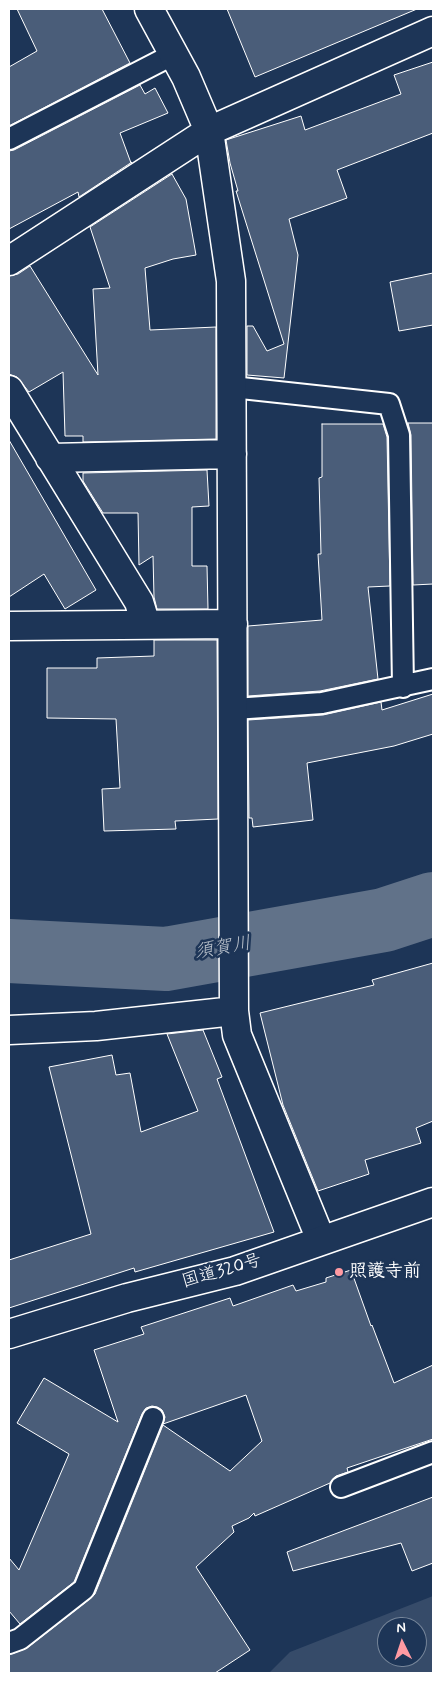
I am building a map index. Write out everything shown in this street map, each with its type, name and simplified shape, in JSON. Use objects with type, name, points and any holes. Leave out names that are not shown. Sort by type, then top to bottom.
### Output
[{"type":"street","points":[[149,9],[186,77],[209,130],[231,281],[235,870],[234,1004],[237,1035],[321,1240]]},
{"type":"street","points":[[9,261],[209,130],[433,31]]},
{"type":"street","points":[[9,390],[139,602],[146,625]]},
{"type":"street","points":[[50,458],[232,454]]},
{"type":"street","points":[[9,626],[233,624]]},
{"type":"street","points":[[9,1030],[96,1026],[234,1004]]},
{"type":"street","name":"国道320号","points":[[9,1334],[127,1298],[235,1271],[433,1202]]},
{"type":"lane","points":[[9,139],[174,54]]},
{"type":"lane","points":[[232,387],[389,404],[399,435],[403,687]]},
{"type":"lane","points":[[234,709],[322,703],[433,680]]},
{"type":"lane","points":[[9,1643],[20,1638],[84,1589],[153,1418]]},
{"type":"lane","points":[[341,1488],[433,1452]]},
{"type":"shaded area","points":[[433,1596],[433,1673],[269,1673],[290,1652],[377,1618],[377,1667],[427,1667],[427,1617],[379,1617]]},
{"type":"building","points":[[17,9],[102,9],[130,63],[9,126],[9,67],[37,51]]},
{"type":"building","points":[[227,9],[417,9],[255,77]]},
{"type":"building","points":[[433,62],[433,133],[337,170],[347,198],[289,219],[298,255],[284,378],[247,375],[247,326],[253,326],[267,351],[284,344],[236,191],[238,191],[226,140],[301,116],[305,130],[401,94],[394,75]]},
{"type":"building","points":[[140,85],[145,94],[155,88],[168,113],[120,133],[131,163],[79,197],[78,192],[9,229],[9,151]]},
{"type":"building","points":[[172,174],[186,199],[196,255],[173,259],[145,268],[150,330],[216,327],[216,439],[83,442],[83,436],[65,436],[63,372],[29,392],[17,377],[9,374],[9,276],[18,274],[30,266],[98,375],[93,289],[110,288],[90,227]]},
{"type":"building","points":[[433,273],[433,325],[399,331],[390,282]]},
{"type":"building","points":[[408,423],[433,423],[433,584],[413,585],[411,435]]},
{"type":"building","points":[[322,424],[383,424],[387,437],[390,586],[368,587],[378,679],[320,691],[248,696],[248,626],[322,620],[318,554],[321,554],[319,478],[322,477]]},
{"type":"building","points":[[9,440],[96,590],[65,609],[44,574],[9,597]]},
{"type":"building","points":[[207,470],[209,506],[192,507],[192,566],[207,566],[208,609],[157,609],[154,597],[153,556],[139,565],[138,513],[103,513],[83,481],[83,473]]},
{"type":"building","points":[[154,640],[217,640],[218,819],[175,821],[176,829],[104,831],[102,789],[120,788],[116,719],[47,718],[47,668],[97,668],[97,658],[154,656]]},
{"type":"building","points":[[433,694],[433,734],[394,746],[307,763],[313,820],[253,827],[252,818],[249,818],[248,720],[323,715],[381,702],[382,710]]},
{"type":"building","points":[[433,963],[433,1121],[416,1128],[421,1143],[365,1160],[369,1174],[318,1191],[283,1105],[260,1013],[374,985],[372,980]]},
{"type":"building","points":[[203,1030],[222,1077],[217,1079],[274,1232],[135,1272],[134,1268],[9,1308],[9,1260],[91,1234],[49,1067],[112,1055],[116,1075],[130,1073],[141,1132],[198,1111],[167,1034]]},
{"type":"building","points":[[351,1270],[394,1383],[433,1365],[433,1439],[347,1468],[348,1472],[336,1476],[330,1483],[255,1516],[254,1513],[249,1518],[232,1526],[234,1532],[196,1567],[250,1650],[215,1673],[9,1673],[9,1655],[27,1648],[95,1594],[163,1425],[230,1471],[262,1441],[246,1395],[163,1424],[165,1417],[162,1410],[152,1406],[146,1408],[74,1582],[20,1624],[9,1611],[9,1558],[19,1570],[69,1454],[17,1423],[44,1378],[118,1422],[94,1350],[144,1334],[141,1327],[230,1298],[233,1306],[293,1285],[296,1291],[326,1282],[326,1278]]},
{"type":"building","points":[[433,1497],[433,1563],[412,1571],[401,1543],[293,1571],[287,1552]]},
{"type":"waterway","name":"須賀川","points":[[9,951],[166,959],[384,920],[433,904]]},
{"type":"place","name":"照護寺前","points":[[339,1272]]}]
